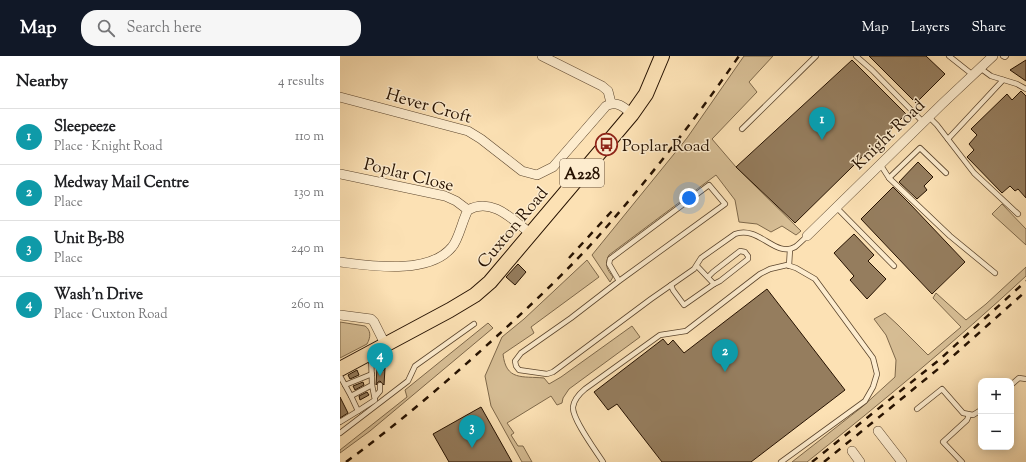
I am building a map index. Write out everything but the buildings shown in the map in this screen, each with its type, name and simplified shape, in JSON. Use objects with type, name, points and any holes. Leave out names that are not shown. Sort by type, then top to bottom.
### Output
[{"type":"main road","name":"Cuxton Road","points":[[340,369],[371,357],[385,344],[450,310],[475,295],[490,282],[632,114],[646,94],[662,56]]},
{"type":"street","points":[[542,56],[605,88],[609,94],[611,103],[621,106],[632,114]]},
{"type":"street","name":"Knight Road","points":[[807,236],[926,119],[994,56]]},
{"type":"street","name":"Hever Croft","points":[[340,97],[468,131],[481,139],[522,171],[537,175],[553,167],[606,106],[611,103]]},
{"type":"street","name":"Poplar Close","points":[[340,174],[445,196],[456,201],[468,210]]},
{"type":"street","points":[[340,262],[390,266],[424,264],[436,260],[453,247],[468,210],[480,207],[497,208],[530,233]]},
{"type":"street","points":[[340,314],[371,319],[377,326],[385,344]]},
{"type":"street","points":[[878,431],[902,462]]},
{"type":"street","points":[[852,451],[860,462]]},
{"type":"lane","points":[[742,128],[816,56]]},
{"type":"lane","points":[[856,56],[948,139],[974,173],[1018,214]]},
{"type":"lane","points":[[949,56],[973,75]]},
{"type":"lane","points":[[980,68],[991,76],[1022,86],[1026,89]]},
{"type":"lane","points":[[948,139],[1003,80]]},
{"type":"lane","points":[[889,178],[920,148],[946,173]]},
{"type":"lane","points":[[880,164],[889,178],[950,236],[995,273]]},
{"type":"lane","points":[[619,281],[609,264],[610,260],[709,185],[725,204],[619,281],[577,314],[521,353],[515,361],[518,370],[545,374],[552,372],[671,285],[696,266],[701,258],[733,235],[741,232],[754,234],[778,247],[790,248],[796,246],[807,236]]},
{"type":"lane","points":[[836,207],[894,266]]},
{"type":"lane","points":[[789,266],[790,248]]},
{"type":"lane","points":[[671,285],[684,305],[720,281],[748,259],[748,256],[745,252],[740,251],[708,277]]},
{"type":"lane","points":[[696,266],[714,284]]},
{"type":"lane","points":[[604,462],[575,418],[573,408],[577,396],[660,335],[686,331],[764,272],[777,266],[789,266],[796,268],[815,279],[873,358],[877,374],[873,388],[865,401],[781,462]]},
{"type":"lane","points":[[340,433],[408,381],[415,366],[474,324]]},
{"type":"lane","points":[[371,357],[380,364],[381,367]]},
{"type":"lane","points":[[371,357],[372,385],[375,397]]},
{"type":"lane","points":[[345,385],[372,374]]},
{"type":"lane","points":[[340,376],[358,411]]},
{"type":"lane","points":[[1014,382],[1019,378],[1026,379]]},
{"type":"lane","points":[[351,396],[372,385]]},
{"type":"lane","points":[[340,422],[375,400],[375,397],[380,391],[380,385]]},
{"type":"lane","points":[[917,409],[942,389],[962,411],[969,415],[974,415],[978,412]]},
{"type":"lane","points":[[962,462],[943,442],[967,420],[969,415]]},
{"type":"shaded area","points":[[744,56],[773,56],[749,82],[757,92],[712,139],[736,167],[801,231],[796,235],[782,226],[771,232],[757,224],[739,222],[735,200],[716,175],[609,255],[607,267],[613,277],[610,282],[592,255],[687,138]]},
{"type":"shaded area","points":[[1002,204],[1026,229],[1026,245],[992,214]]},
{"type":"shaded area","points":[[587,260],[599,277],[531,327],[534,333],[503,354],[508,369],[511,373],[522,377],[544,378],[549,384],[632,326],[640,337],[569,389],[563,398],[562,403],[557,405],[551,396],[507,423],[514,433],[511,435],[518,446],[523,446],[532,462],[522,462],[491,406],[485,376],[502,337],[524,319]]},
{"type":"shaded area","points":[[1026,267],[1026,276],[946,348],[891,394],[807,462],[792,462],[862,407],[895,377],[896,360],[886,335],[874,319],[885,313],[928,355],[961,327],[933,298],[936,293],[966,320],[986,304]]},
{"type":"shaded area","points":[[340,322],[365,326],[370,334],[367,344],[340,358]]},
{"type":"shaded area","points":[[488,323],[493,328],[370,431],[340,453],[340,450],[407,397],[405,390]]},
{"type":"railway","points":[[346,462],[404,417],[461,369],[548,289],[596,239],[634,195],[688,127],[739,56]]},
{"type":"railway","points":[[569,258],[612,211]]},
{"type":"railway","points":[[812,462],[939,360],[1026,281]]},
{"type":"railway","points":[[824,462],[943,365],[1026,291]]},
{"type":"place","name":"Sleepeeze","points":[[822,140]]},
{"type":"place","name":"Poplar Road","points":[[606,145]]},
{"type":"place","name":"Medway Mail Centre","points":[[725,372]]},
{"type":"place","name":"Wash'n Drive","points":[[380,376]]},
{"type":"place","name":"Unit B5-B8","points":[[472,448]]}]
